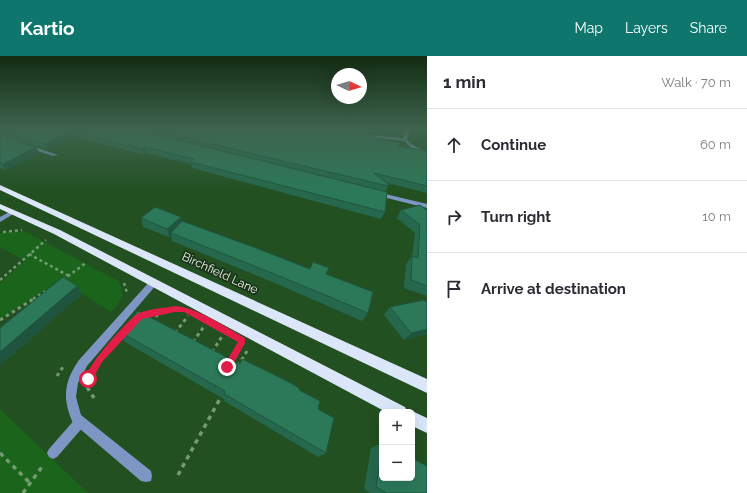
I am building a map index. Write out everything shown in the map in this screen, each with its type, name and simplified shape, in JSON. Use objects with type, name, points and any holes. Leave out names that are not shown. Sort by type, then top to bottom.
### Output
[{"type":"main road","name":"Birchfield Lane","points":[[0,187],[427,386]]},
{"type":"main road","points":[[0,206],[57,232],[394,409]]},
{"type":"main road","points":[[415,420],[427,426]]},
{"type":"street","points":[[38,149],[55,155]]},
{"type":"street","points":[[367,192],[427,206]]},
{"type":"street","points":[[0,220],[13,212]]},
{"type":"street","points":[[146,476],[80,422],[70,407],[71,390],[76,373],[90,354],[154,282]]},
{"type":"street","points":[[53,453],[80,422]]},
{"type":"path","points":[[0,280],[46,239]]},
{"type":"path","points":[[29,254],[70,276]]},
{"type":"path","points":[[58,284],[87,261],[94,265]]},
{"type":"path","points":[[121,279],[126,284],[127,295]]},
{"type":"path","points":[[0,320],[52,287]]},
{"type":"path","points":[[46,291],[50,294]]},
{"type":"path","points":[[28,302],[33,306]]},
{"type":"path","points":[[140,316],[180,309]]},
{"type":"path","points":[[155,329],[157,312]]},
{"type":"path","points":[[172,338],[191,312]]},
{"type":"path","points":[[7,316],[12,318]]},
{"type":"path","points":[[190,347],[208,321]]},
{"type":"path","points":[[209,357],[225,331]]},
{"type":"path","points":[[227,367],[243,340]]},
{"type":"path","points":[[234,372],[251,345],[247,343]]},
{"type":"path","points":[[57,376],[66,364]]},
{"type":"path","points":[[88,379],[87,386],[94,398]]},
{"type":"path","points":[[178,475],[224,391]]},
{"type":"path","points":[[0,453],[30,483]]},
{"type":"path","points":[[23,493],[53,453]]},
{"type":"green space","points":[[24,231],[118,281],[121,285],[122,294],[120,301],[114,309],[111,312],[61,280],[0,318],[0,283],[25,261],[0,247],[0,233]]},
{"type":"green space","points":[[0,409],[10,419],[88,493],[0,493]]},
{"type":"building","points":[[0,149],[31,149],[3,164],[0,163]]},
{"type":"building","points":[[155,149],[216,149],[387,192],[385,212],[191,162],[194,159]]},
{"type":"building","points":[[235,149],[418,149],[427,151],[427,186],[374,173],[388,184],[388,186]]},
{"type":"building","points":[[420,205],[427,210],[427,286],[411,280],[412,256],[418,258],[420,225],[401,210]]},
{"type":"building","points":[[155,207],[181,217],[167,229],[141,218]]},
{"type":"building","points":[[182,221],[310,269],[313,262],[329,268],[326,274],[373,292],[368,313],[171,233]]},
{"type":"building","points":[[63,277],[77,286],[0,352],[0,328]]},
{"type":"building","points":[[424,300],[427,303],[427,329],[411,333],[390,307]]},
{"type":"building","points":[[138,311],[240,364],[242,359],[285,380],[299,388],[299,390],[320,401],[318,409],[334,418],[326,453],[224,394],[225,391],[120,332]]},
{"type":"building","points":[[415,460],[427,466],[427,493],[387,493],[376,487],[379,468],[379,481],[415,481]]},
{"type":"route","points":[[88,379],[99,360],[140,316],[175,309],[184,309],[191,312],[243,340],[227,367]]}]
